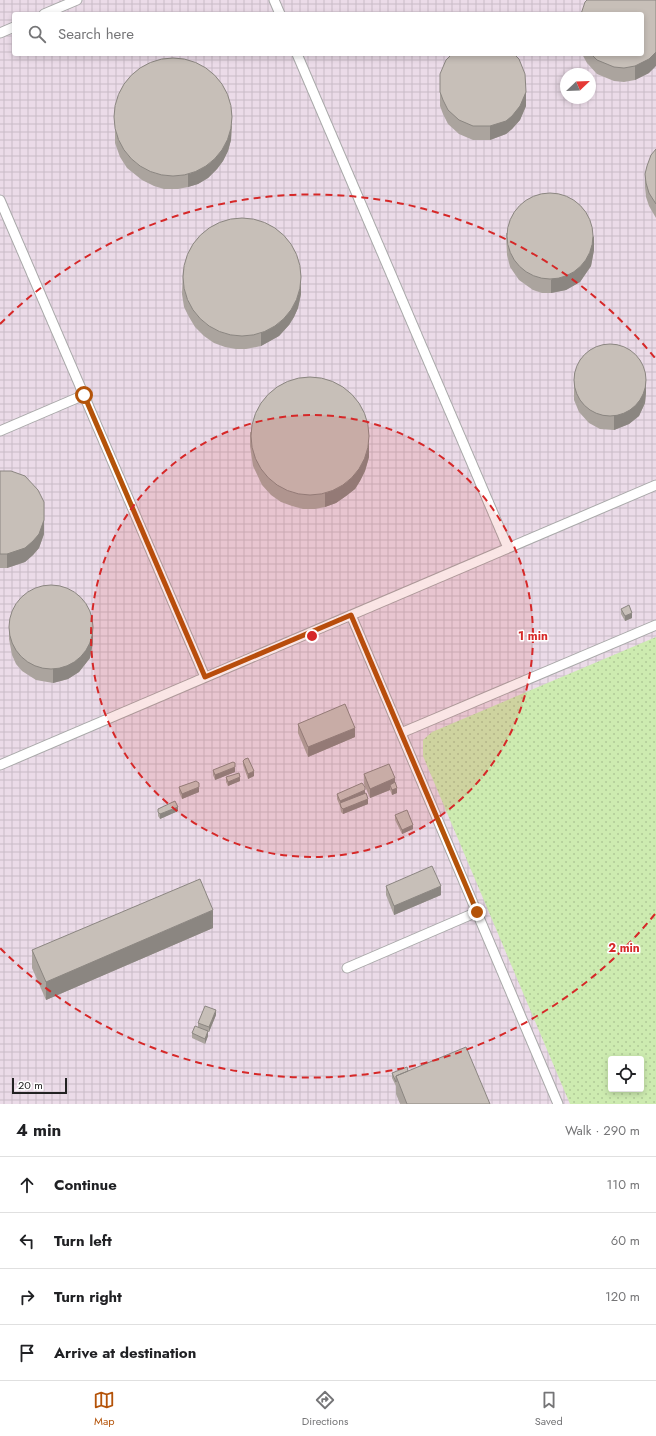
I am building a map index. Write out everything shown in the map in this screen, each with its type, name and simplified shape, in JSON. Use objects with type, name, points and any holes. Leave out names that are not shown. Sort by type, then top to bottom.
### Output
[{"type":"lane","points":[[49,12],[77,0]]},
{"type":"lane","points":[[274,0],[279,12]]},
{"type":"lane","points":[[0,33],[12,28]]},
{"type":"lane","points":[[298,56],[508,548]]},
{"type":"lane","points":[[0,200],[205,677]]},
{"type":"lane","points":[[0,431],[84,395]]},
{"type":"lane","points":[[0,765],[656,485]]},
{"type":"lane","points":[[351,615],[558,1104]]},
{"type":"lane","points":[[401,733],[656,625]]},
{"type":"lane","points":[[347,968],[477,912]]},
{"type":"shaded area","points":[[0,0],[656,0],[656,1104],[0,1104]]},
{"type":"green space","points":[[656,637],[656,1104],[570,1104],[423,756],[423,740],[432,732]]},
{"type":"building","points":[[587,0],[656,0],[656,52],[649,59],[635,66],[624,68],[614,67],[597,60],[593,56],[644,56],[644,12],[582,12]]},
{"type":"building","points":[[450,56],[516,56],[519,59],[525,74],[526,92],[520,106],[506,121],[490,126],[473,126],[459,120],[448,110],[440,92],[440,74],[446,60]]},
{"type":"building","points":[[173,58],[195,63],[206,68],[222,84],[227,95],[232,117],[227,139],[222,150],[206,166],[195,171],[173,176],[151,171],[140,166],[124,150],[119,139],[114,117],[119,95],[124,84],[140,68],[151,63]]},
{"type":"building","points":[[656,149],[656,204],[649,193],[645,174],[651,155]]},
{"type":"building","points":[[550,193],[567,196],[581,205],[590,219],[593,236],[590,253],[581,267],[567,276],[550,279],[533,276],[519,267],[510,253],[507,236],[510,219],[519,205],[533,196]]},
{"type":"building","points":[[242,218],[254,219],[265,223],[284,235],[296,254],[300,265],[300,289],[296,300],[284,319],[265,331],[254,335],[242,336],[230,335],[219,331],[200,319],[188,300],[184,289],[183,277],[184,265],[188,254],[200,235],[219,223],[230,219]]},
{"type":"building","points":[[610,344],[630,350],[640,360],[646,380],[640,400],[630,410],[610,416],[590,410],[580,400],[574,380],[580,360],[590,350]]},
{"type":"building","points":[[310,377],[333,381],[352,394],[365,413],[369,436],[365,459],[352,478],[333,491],[310,495],[287,491],[268,478],[255,459],[251,436],[255,413],[268,394],[287,381]]},
{"type":"building","points":[[0,471],[11,471],[25,476],[38,490],[44,502],[44,520],[39,534],[25,548],[7,554],[0,554]]},
{"type":"building","points":[[51,585],[67,588],[81,597],[90,611],[93,627],[90,643],[81,657],[67,666],[51,669],[35,666],[21,657],[12,643],[9,627],[12,611],[21,597],[35,588]]},
{"type":"building","points":[[629,605],[632,613],[625,616],[621,609]]},
{"type":"building","points":[[345,704],[355,728],[308,747],[298,724]]},
{"type":"building","points":[[248,758],[254,771],[248,774],[243,761]]},
{"type":"building","points":[[233,762],[235,763],[235,767],[215,775],[213,770]]},
{"type":"building","points":[[389,764],[395,778],[370,789],[364,774]]},
{"type":"building","points":[[239,773],[240,777],[228,782],[226,777]]},
{"type":"building","points":[[196,781],[199,783],[199,787],[182,794],[179,787]]},
{"type":"building","points":[[395,782],[397,788],[392,790],[390,785]]},
{"type":"building","points":[[362,783],[365,790],[340,801],[337,794]]},
{"type":"building","points":[[366,793],[368,799],[343,809],[341,807],[340,803]]},
{"type":"building","points":[[175,801],[178,807],[160,814],[158,812],[158,809]]},
{"type":"building","points":[[407,810],[413,825],[402,830],[395,815]]},
{"type":"building","points":[[432,866],[441,886],[394,906],[386,886]]},
{"type":"building","points":[[200,879],[213,910],[46,982],[32,950]]},
{"type":"building","points":[[205,1006],[216,1010],[209,1027],[198,1023]]},
{"type":"building","points":[[195,1026],[208,1031],[205,1039],[192,1033]]},
{"type":"building","points":[[466,1047],[490,1104],[407,1104],[396,1076]]},
{"type":"building","points":[[407,1067],[408,1071],[396,1076],[396,1082],[392,1073]]},
{"type":"route","points":[[84,395],[205,677],[351,615],[477,912]]}]
